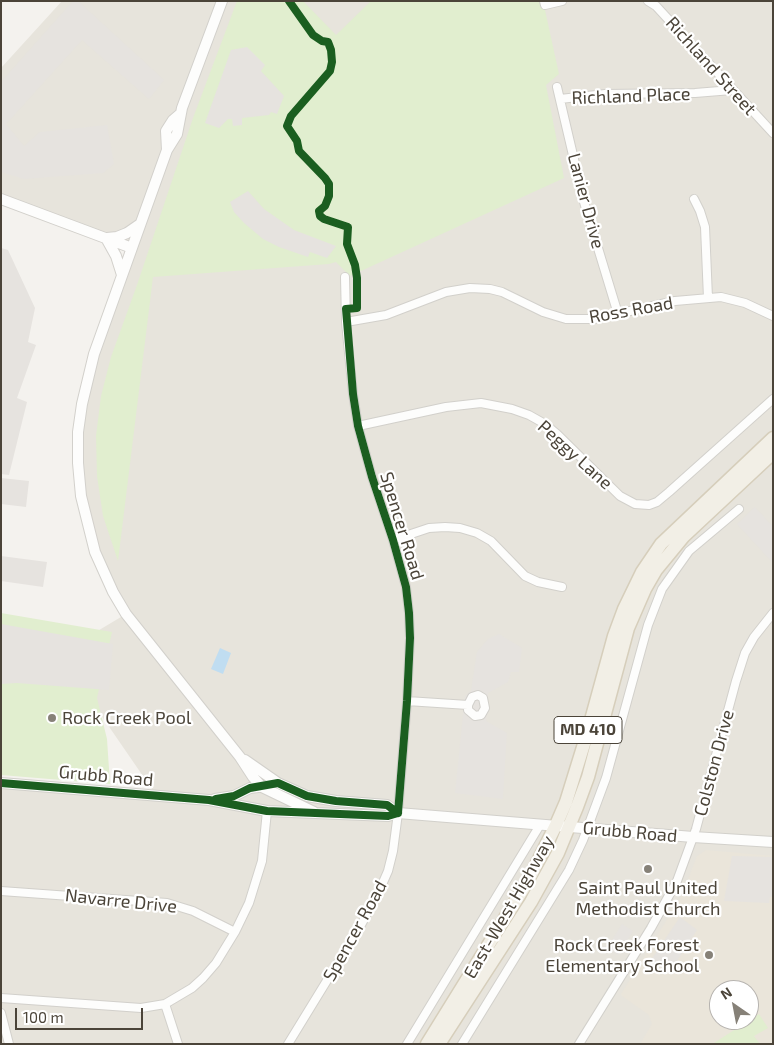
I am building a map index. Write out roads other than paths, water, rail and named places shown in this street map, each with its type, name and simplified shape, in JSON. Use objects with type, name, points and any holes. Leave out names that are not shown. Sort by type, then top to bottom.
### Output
[{"type":"main road","name":"East-West Highway","points":[[427,1044],[528,881],[556,825],[566,802],[588,731],[614,636],[624,609],[642,572],[661,544],[773,438]]},
{"type":"main road","name":"East-West Highway","points":[[440,1044],[531,902],[551,867],[569,827],[595,752],[628,628],[636,606],[656,570],[671,550],[693,527],[773,452]]},
{"type":"street","points":[[222,1],[180,114],[166,130],[167,150],[94,354],[82,404],[78,432],[81,496],[92,545],[113,592],[126,614],[240,757],[252,777],[262,787],[314,812]]},
{"type":"street","points":[[544,3],[562,1]]},
{"type":"street","name":"Richland Street","points":[[648,1],[656,6],[773,133]]},
{"type":"street","name":"Lanier Drive","points":[[557,87],[584,202],[618,314]]},
{"type":"street","name":"Richland Place","points":[[560,99],[605,94],[695,93],[732,90]]},
{"type":"street","points":[[1,199],[132,248]]},
{"type":"street","points":[[694,199],[700,211],[704,227],[708,298]]},
{"type":"street","points":[[105,238],[117,237],[140,224]]},
{"type":"street","points":[[105,238],[112,248],[122,275]]},
{"type":"street","name":"Spencer Road","points":[[288,1044],[361,925],[381,888],[393,850],[398,813],[407,701],[410,638],[406,587],[358,426],[346,322],[345,277]]},
{"type":"street","name":"Ross Road","points":[[346,322],[386,315],[446,292],[470,288],[502,292],[543,312],[566,319],[594,319],[675,301],[708,298],[734,299],[763,310],[773,316]]},
{"type":"street","name":"Peggy Lane","points":[[358,426],[446,407],[481,403],[512,409],[529,415],[558,434],[620,496],[636,504],[649,505],[657,502],[669,492],[773,399]]},
{"type":"street","name":"East-West Highway","points":[[462,1044],[569,870],[588,828],[606,778],[648,625],[662,589],[689,551],[739,509]]},
{"type":"street","points":[[393,540],[430,528],[445,526],[460,528],[477,533],[491,541],[526,576],[538,582],[562,587]]},
{"type":"street","points":[[693,527],[704,538]]},
{"type":"street","name":"Colston Drive","points":[[579,1044],[668,900],[682,869],[693,837],[745,654],[754,637],[773,613]]},
{"type":"street","points":[[407,701],[468,705]]},
{"type":"street","points":[[240,757],[278,783]]},
{"type":"street","name":"Grubb Road","points":[[1,782],[209,800],[266,811],[388,816],[398,813],[773,842]]},
{"type":"street","name":"Grubb Road","points":[[209,800],[234,796],[250,788],[278,783],[307,796],[336,801],[387,805],[398,813]]},
{"type":"street","points":[[1,998],[141,1008],[165,1004],[179,996],[203,978],[216,963],[250,903],[264,846],[266,811]]},
{"type":"street","name":"East-West Highway","points":[[407,1044],[540,824]]},
{"type":"street","name":"Navarre Drive","points":[[1,891],[167,903],[193,911],[235,932]]},
{"type":"street","points":[[165,1004],[178,1044]]},
{"type":"street","points":[[1,1013],[9,1044]]},
{"type":"water","points":[[220,648],[231,653],[223,674],[211,669]]},
{"type":"place","name":"Rock Creek Pool","points":[[52,718]]},
{"type":"place","name":"Saint Paul United Methodist Church","points":[[648,869]]},
{"type":"place","name":"Rock Creek Forest Elementary School","points":[[709,955]]}]
